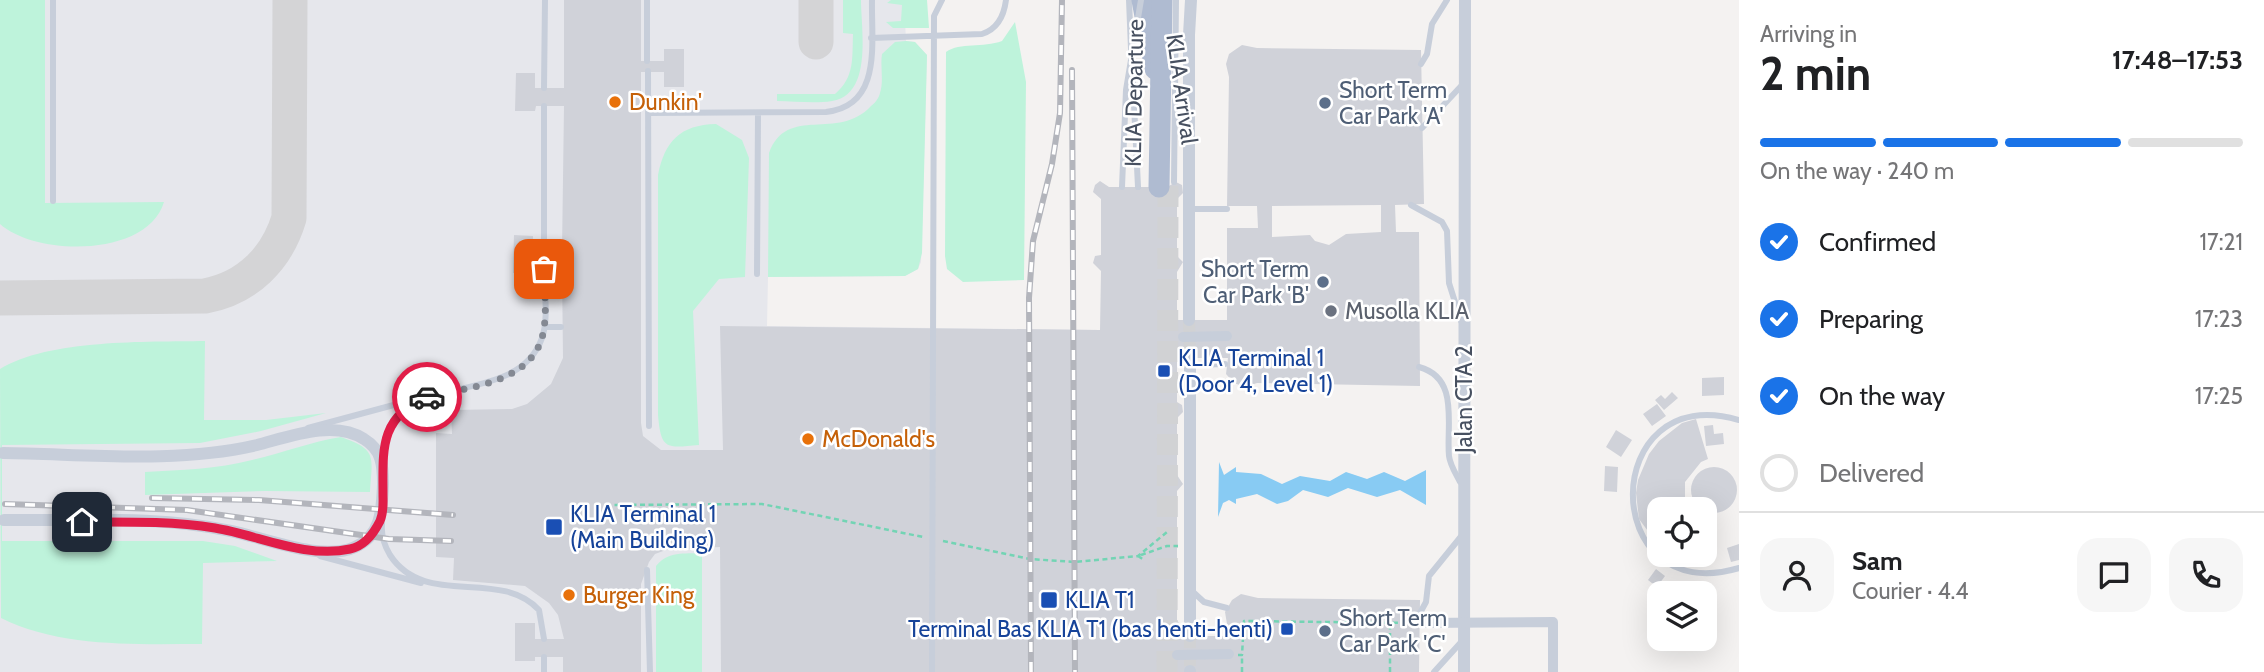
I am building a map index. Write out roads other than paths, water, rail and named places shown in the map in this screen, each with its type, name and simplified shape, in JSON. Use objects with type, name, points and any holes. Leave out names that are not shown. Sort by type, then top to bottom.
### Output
[{"type":"main road","name":"KLIA Arrival","points":[[1141,0],[1158,92],[1160,185]]},
{"type":"main road","name":"KLIA Departure","points":[[1160,185],[1162,0]]},
{"type":"street","points":[[1189,320],[1191,0]]},
{"type":"street","name":"Jalan CTA 2","points":[[1464,672],[1465,0]]},
{"type":"street","points":[[1184,337],[1227,336]]},
{"type":"street","points":[[1189,362],[1190,636]]},
{"type":"street","points":[[3,453],[205,453],[258,445],[290,435],[334,430],[356,434],[373,445],[383,462],[382,515],[367,540],[353,549],[331,551],[300,548],[229,530],[180,524],[4,520]]},
{"type":"street","points":[[1420,618],[1553,622],[1553,672]]},
{"type":"street","points":[[1177,655],[1229,654]]},
{"type":"lane","points":[[53,0],[53,201]]},
{"type":"lane","points":[[544,88],[545,0]]},
{"type":"lane","points":[[647,0],[647,61]]},
{"type":"lane","points":[[648,113],[826,112],[853,103],[863,94],[870,77],[872,0]]},
{"type":"lane","points":[[932,672],[934,36],[936,10],[942,0]]},
{"type":"lane","points":[[871,38],[989,32],[1002,18],[1006,0]]},
{"type":"lane","points":[[1129,0],[1160,185]]},
{"type":"lane","points":[[1122,187],[1126,90],[1141,0]]},
{"type":"lane","points":[[1160,185],[1176,0]]},
{"type":"lane","points":[[1421,64],[1427,54],[1432,24],[1447,0]]},
{"type":"lane","points":[[648,71],[649,426]]},
{"type":"lane","points":[[1422,128],[1465,83]]},
{"type":"lane","points":[[544,106],[544,251]]},
{"type":"lane","points":[[757,274],[758,113]]},
{"type":"lane","points":[[1411,205],[1442,222],[1447,230],[1449,283],[1464,332]]},
{"type":"lane","points":[[1189,209],[1227,209]]},
{"type":"lane","points":[[290,435],[395,403],[498,380],[519,370],[538,347],[545,327],[544,269]]},
{"type":"lane","points":[[641,326],[650,325]]},
{"type":"lane","points":[[545,327],[561,327]]},
{"type":"lane","points":[[1189,362],[1225,364]]},
{"type":"lane","points":[[1419,367],[1433,373],[1444,386],[1448,405],[1449,459],[1464,488]]},
{"type":"lane","points":[[383,462],[386,436],[397,417],[404,409],[426,398]]},
{"type":"lane","points":[[1739,420],[1722,415],[1699,415],[1677,422],[1658,435],[1643,452],[1634,473],[1631,496],[1639,528],[1658,555],[1677,567],[1699,573],[1721,573],[1739,568]]},
{"type":"lane","points":[[382,515],[383,539],[393,559],[406,572],[433,585]]},
{"type":"lane","points":[[1420,618],[1426,602],[1429,576],[1464,532]]},
{"type":"lane","points":[[300,548],[391,577],[433,585],[515,593],[538,610],[544,639]]},
{"type":"lane","points":[[647,570],[650,672]]},
{"type":"lane","points":[[1190,588],[1204,602],[1227,608]]},
{"type":"lane","points":[[1434,672],[1464,638]]},
{"type":"lane","points":[[544,657],[544,672]]},
{"type":"water","points":[[1219,462],[1224,475],[1236,467],[1236,472],[1261,474],[1282,484],[1300,476],[1330,481],[1346,472],[1367,479],[1384,472],[1405,481],[1426,470],[1426,505],[1400,490],[1377,497],[1348,488],[1328,497],[1303,490],[1288,501],[1277,504],[1257,494],[1236,499],[1236,504],[1229,500],[1223,503],[1218,517]]},
{"type":"tunnel","points":[[1167,672],[1168,185]]},
{"type":"tunnel","points":[[1189,320],[1190,358]]},
{"type":"tunnel","points":[[1190,636],[1190,671]]},
{"type":"railway","points":[[1031,672],[1029,298],[1033,241],[1052,164],[1060,113],[1062,0]]},
{"type":"railway","points":[[1072,70],[1075,672]]},
{"type":"railway","points":[[152,498],[259,500],[453,515]]},
{"type":"railway","points":[[5,504],[187,510],[389,539],[451,541]]},
{"type":"place","name":"Dunkin'","points":[[615,102]]},
{"type":"place","name":"Short Term Car Park 'A'","points":[[1325,103]]},
{"type":"place","name":"Short Term Car Park 'B'","points":[[1323,282]]},
{"type":"place","name":"Musolla KLIA","points":[[1331,311]]},
{"type":"place","name":"KLIA Terminal 1 (Door 4, Level 1)","points":[[1164,371]]},
{"type":"place","name":"McDonald's","points":[[808,439]]},
{"type":"place","name":"KLIA Terminal 1 (Main Building)","points":[[554,527]]},
{"type":"place","name":"Burger King","points":[[569,595]]},
{"type":"place","name":"KLIA T1","points":[[1049,600]]},
{"type":"place","name":"Terminal Bas KLIA T1 (bas henti-henti)","points":[[1287,629]]},
{"type":"place","name":"Short Term Car Park 'C'","points":[[1325,631]]}]
